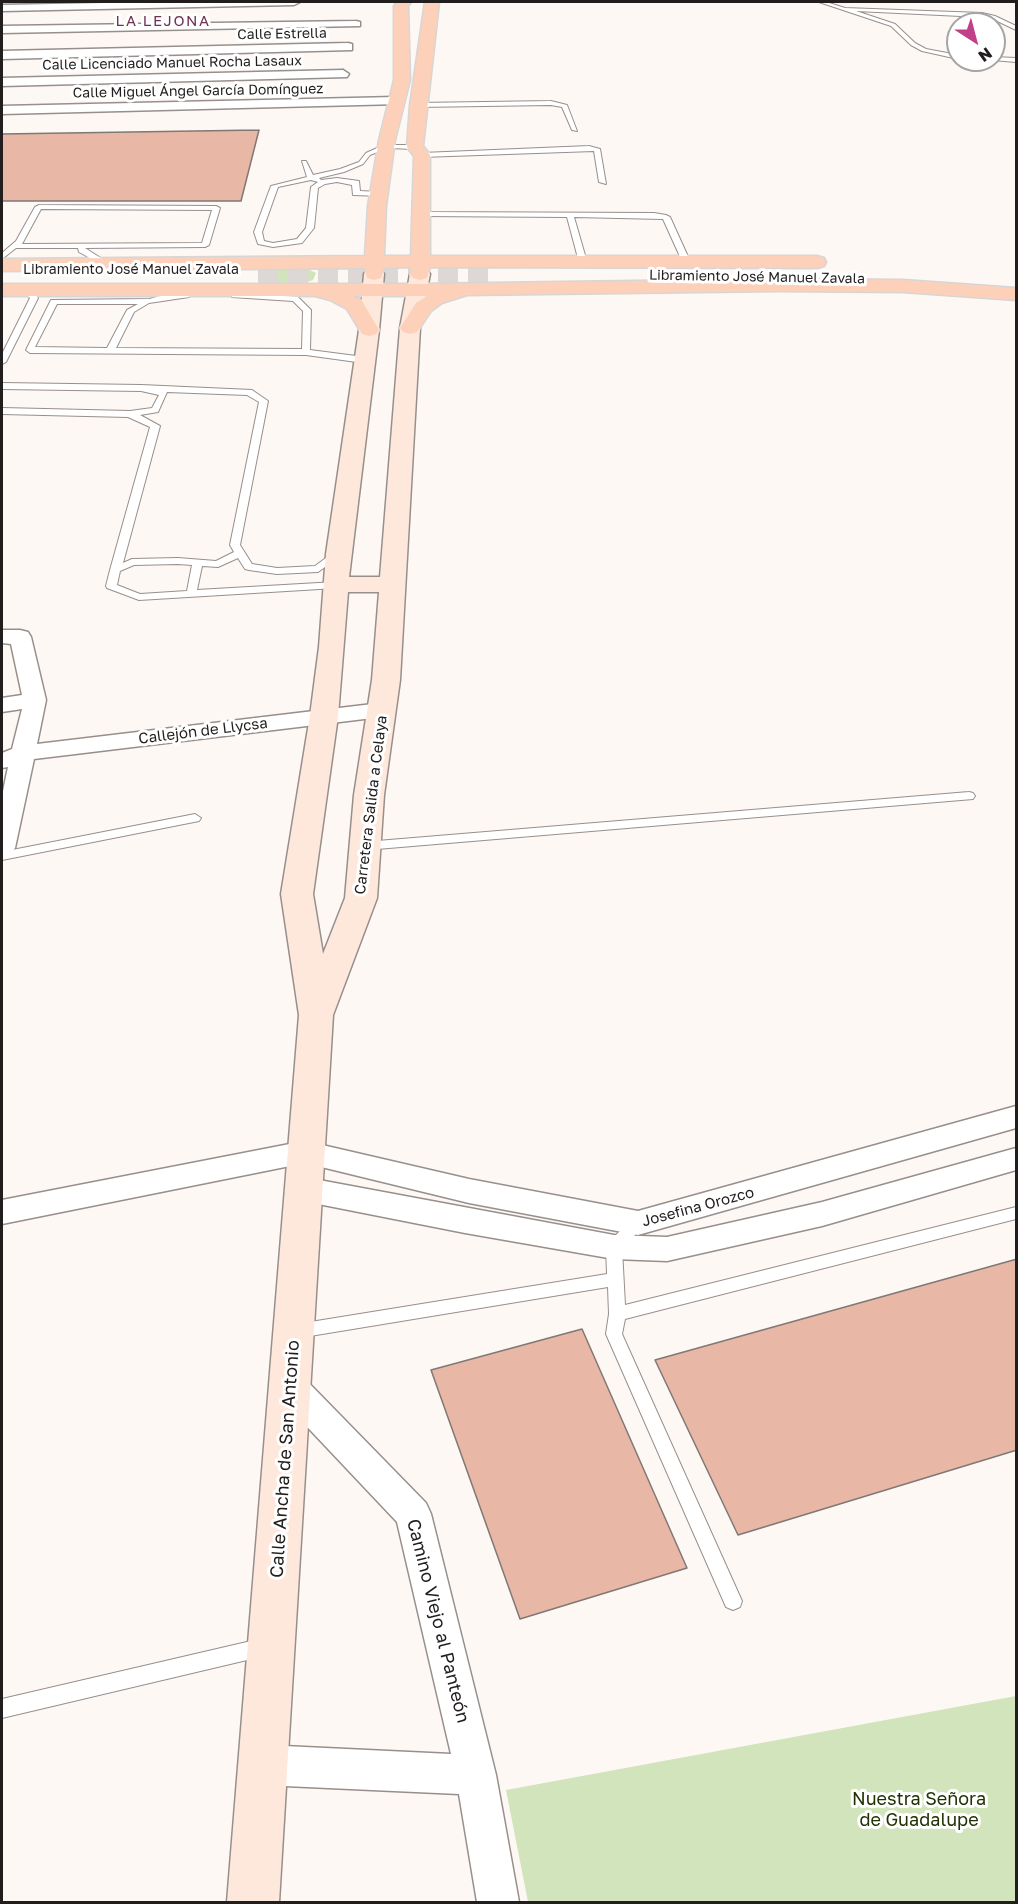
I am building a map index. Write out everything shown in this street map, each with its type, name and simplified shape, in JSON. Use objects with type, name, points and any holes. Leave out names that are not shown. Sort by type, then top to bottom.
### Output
[{"type":"main road","points":[[316,1015],[297,894],[324,716],[332,647],[338,554],[363,360],[369,330],[378,200],[395,101],[402,80],[401,6],[404,2]]},
{"type":"main road","points":[[420,275],[423,214],[418,105],[432,2]]},
{"type":"main road","points":[[303,262],[349,249],[360,235],[378,200]]},
{"type":"main road","points":[[423,214],[433,240],[453,254],[493,268]]},
{"type":"main road","points":[[2,265],[303,262],[373,275],[420,275],[584,261],[833,263]]},
{"type":"main road","points":[[303,262],[318,267],[324,273],[320,282],[303,288]]},
{"type":"main road","points":[[480,287],[463,283],[456,276],[459,268],[493,268]]},
{"type":"main road","name":"Libramiento José Manuel Zavala","points":[[493,268],[845,269],[1017,277]]},
{"type":"main road","name":"Libramiento José Manuel Zavala","points":[[493,268],[934,280],[1017,287]]},
{"type":"main road","name":"Libramiento José Manuel Zavala","points":[[2,271],[259,273],[2,279]]},
{"type":"main road","points":[[2,290],[145,296],[303,288],[373,275],[420,275],[480,287],[903,286],[1017,294]]},
{"type":"main road","name":"Carretera Salida a Celaya","points":[[316,1015],[361,898],[369,795],[381,710],[392,584],[410,328],[420,275]]},
{"type":"main road","points":[[410,328],[423,307],[435,299],[480,287]]},
{"type":"main road","points":[[303,288],[336,295],[355,305],[369,330]]},
{"type":"main road","points":[[336,585],[392,584]]},
{"type":"main road","name":"Calle Ancha de San Antonio","points":[[253,1902],[316,1015]]},
{"type":"street","points":[[217,77],[225,2]]},
{"type":"street","points":[[2,8],[294,2]]},
{"type":"street","points":[[2,30],[222,27],[357,19],[344,74]]},
{"type":"street","name":"Calle Estrella","points":[[2,55],[217,77],[344,74]]},
{"type":"street","name":"Calle Miguel Ángel García Domínguez","points":[[2,110],[217,77],[344,74],[395,101]]},
{"type":"street","name":"Calle Licenciado Manuel Rocha Lasaux","points":[[2,82],[344,74]]},
{"type":"street","points":[[2,637],[20,637],[35,700],[2,848]]},
{"type":"street","points":[[2,705],[35,700]]},
{"type":"street","name":"Callejón de Llycsa","points":[[2,761],[24,753],[381,710]]},
{"type":"street","name":"Josefina Orozco","points":[[304,1170],[469,1191],[638,1224],[1017,1117]]},
{"type":"street","name":"Josefina Orozco","points":[[304,1170],[465,1221],[615,1247],[667,1249],[822,1214],[1017,1159]]},
{"type":"street","points":[[2,1212],[304,1170]]},
{"type":"street","name":"Camino Viejo al Panteón","points":[[290,1386],[413,1514],[476,1775],[498,1902]]},
{"type":"street","points":[[263,1765],[476,1775]]},
{"type":"lane","points":[[822,2],[893,25],[913,44],[924,50],[946,55]]},
{"type":"lane","points":[[847,9],[982,15],[993,17],[1017,28]]},
{"type":"lane","points":[[418,105],[550,103],[565,106],[575,130]]},
{"type":"lane","points":[[356,183],[337,180],[323,182],[315,187],[310,228],[299,241],[273,245],[261,242],[258,232],[275,186],[342,171],[361,162],[368,154],[386,146],[419,151],[597,149],[603,182]]},
{"type":"lane","points":[[304,162],[311,178],[323,182]]},
{"type":"lane","points":[[361,162],[356,193],[378,200]]},
{"type":"lane","points":[[2,257],[19,242],[39,207],[216,208],[205,245],[15,246]]},
{"type":"lane","points":[[423,214],[654,215],[666,217],[686,261]]},
{"type":"lane","points":[[570,215],[584,261]]},
{"type":"lane","points":[[81,246],[82,250],[104,264]]},
{"type":"lane","points":[[2,362],[34,298],[26,290]]},
{"type":"lane","points":[[306,352],[307,310],[295,299],[236,295],[145,296],[54,302],[30,350],[306,352],[363,360]]},
{"type":"lane","points":[[111,349],[131,310],[145,296]]},
{"type":"lane","points":[[2,388],[225,389],[249,392],[264,401],[235,545],[249,567],[277,572],[318,569],[338,554]]},
{"type":"lane","points":[[2,411],[130,414],[155,410],[164,393],[141,388]]},
{"type":"lane","points":[[130,414],[155,426],[111,586],[139,597],[336,585]]},
{"type":"lane","points":[[116,570],[132,562],[218,564],[240,553]]},
{"type":"lane","points":[[190,595],[198,562]]},
{"type":"lane","points":[[365,846],[969,795]]},
{"type":"lane","points":[[2,856],[195,818]]},
{"type":"lane","points":[[617,1314],[1017,1213]]},
{"type":"lane","points":[[638,1224],[615,1247],[617,1314],[614,1334],[733,1601]]},
{"type":"lane","points":[[294,1331],[615,1279]]},
{"type":"lane","points":[[2,1709],[272,1646]]},
{"type":"green space","points":[[304,267],[316,273],[313,280],[301,284],[267,285],[268,268]]},
{"type":"green space","name":"Nuestra Señora de Guadalupe","points":[[1016,1696],[1016,1902],[528,1902],[506,1790]]},
{"type":"building","points":[[259,130],[241,201],[2,201],[2,134]]},
{"type":"building","points":[[1017,1259],[1017,1450],[738,1535],[655,1360]]},
{"type":"building","points":[[582,1329],[687,1568],[520,1619],[431,1370]]},
{"type":"tunnel","points":[[258,277],[497,275]]},
{"type":"district","name":"LA LEJONA","points":[[163,21]]}]
